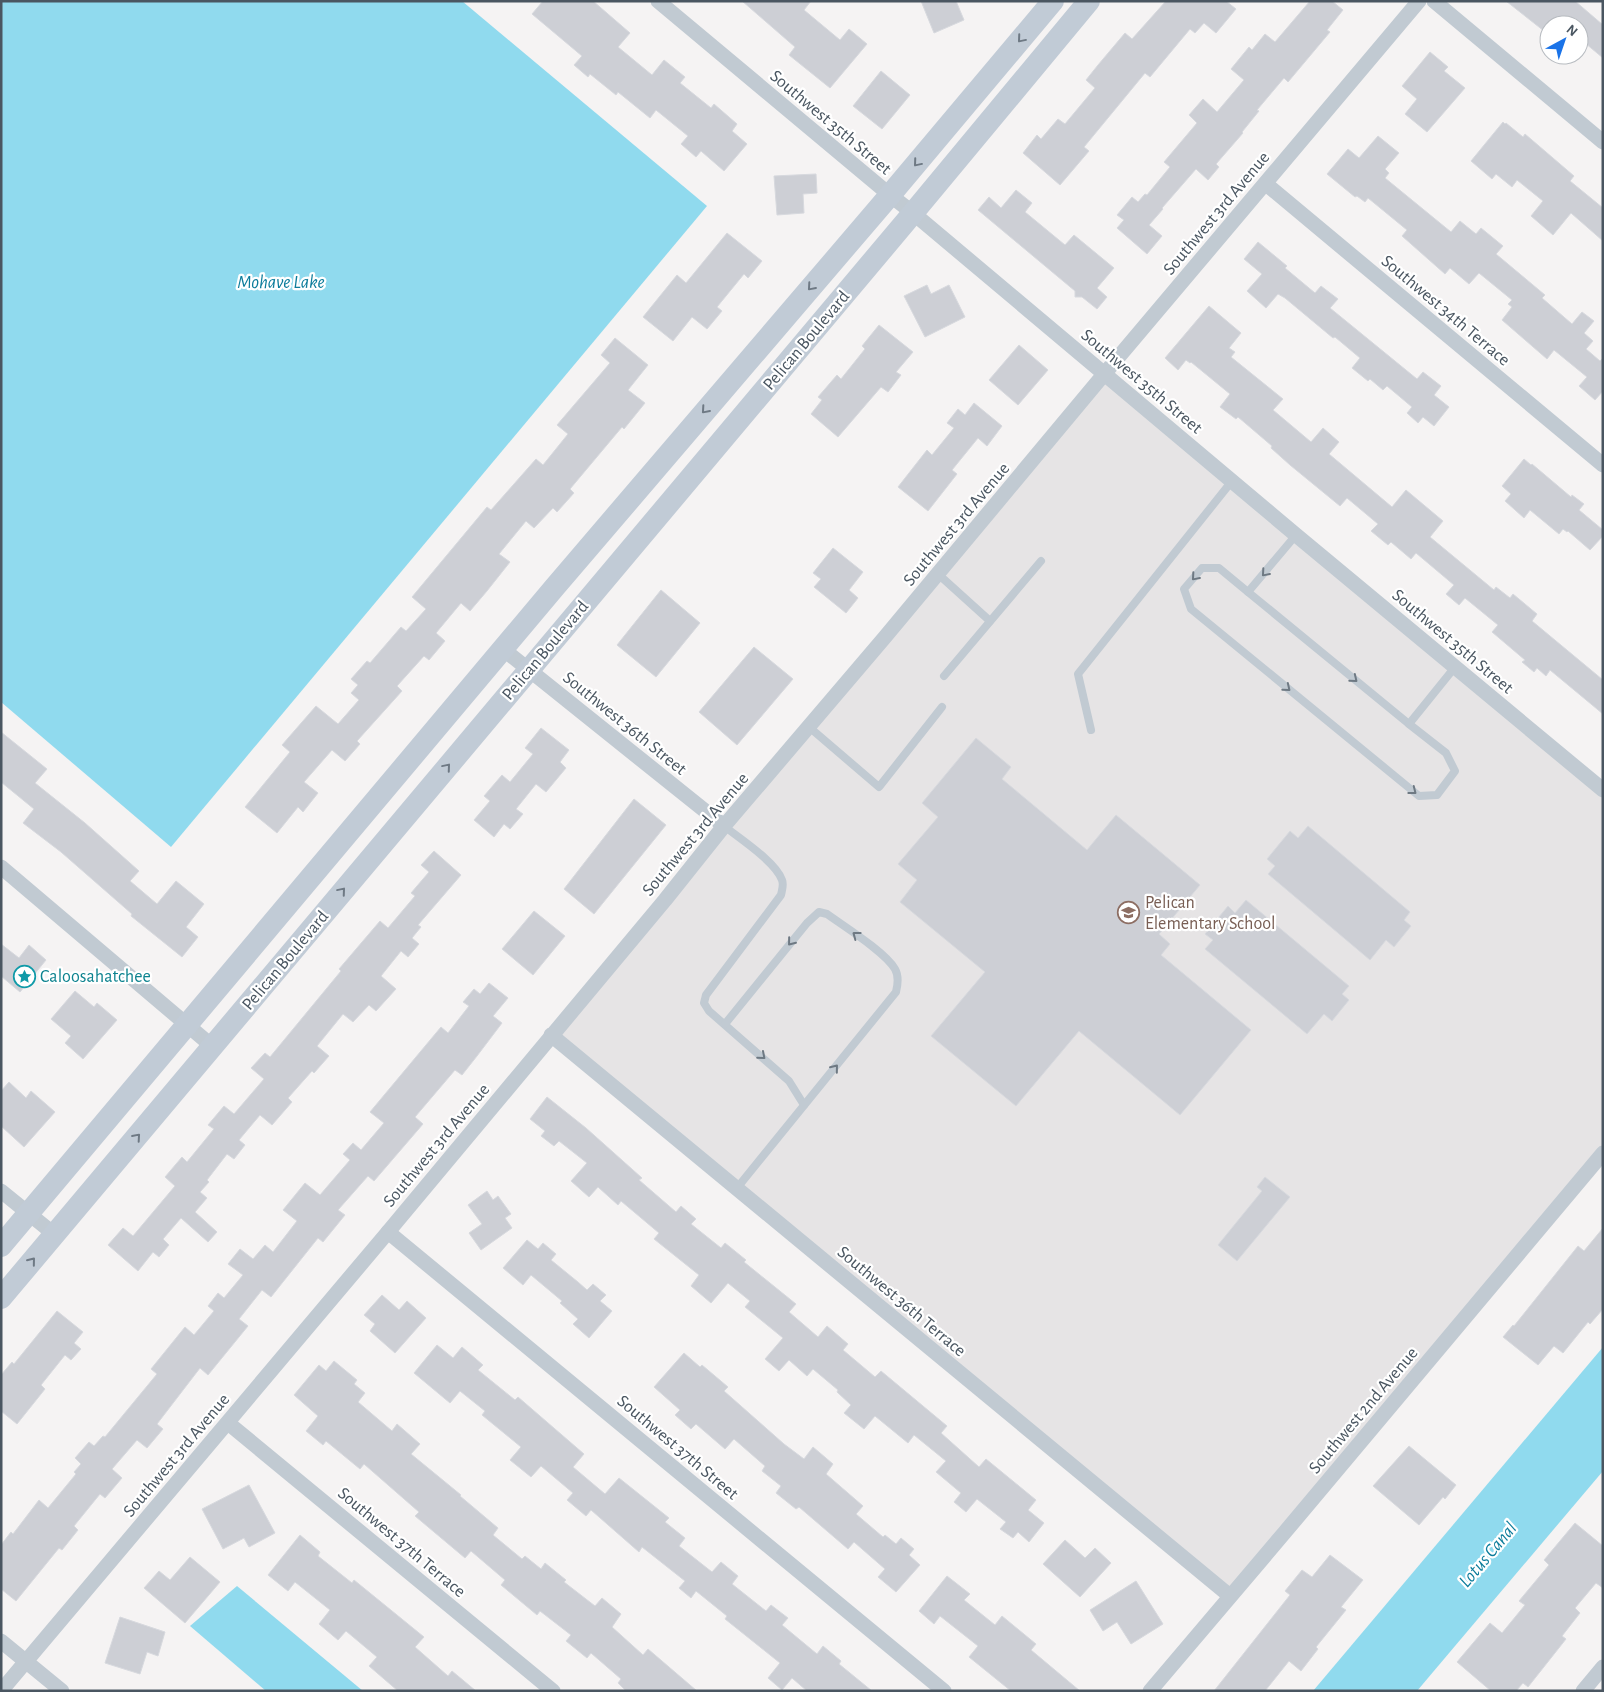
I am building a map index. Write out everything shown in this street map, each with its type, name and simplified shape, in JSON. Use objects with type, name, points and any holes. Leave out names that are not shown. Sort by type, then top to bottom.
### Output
[{"type":"street","name":"Southwest 35th Street","points":[[658,1],[1603,790]]},
{"type":"street","name":"Pelican Boulevard","points":[[1,1298],[1089,1]]},
{"type":"street","name":"Southwest 3rd Avenue","points":[[1,1691],[388,1232],[665,900],[724,826],[938,574],[1104,373],[1419,1]]},
{"type":"street","points":[[1434,1],[1603,142]]},
{"type":"street","name":"Pelican Boulevard","points":[[1,1246],[1051,2]]},
{"type":"street","points":[[1051,2],[1073,21]]},
{"type":"street","name":"Southwest 34th Terrace","points":[[1266,184],[1603,465]]},
{"type":"street","name":"Southwest 36th Street","points":[[503,649],[724,826]]},
{"type":"street","points":[[1,867],[212,1046]]},
{"type":"street","name":"Southwest 36th Terrace","points":[[551,1035],[1230,1596]]},
{"type":"street","name":"Southwest 2nd Avenue","points":[[1150,1691],[1603,1153]]},
{"type":"street","points":[[1,1191],[54,1234]]},
{"type":"street","name":"Southwest 37th Street","points":[[388,1232],[944,1691]]},
{"type":"street","name":"Southwest 37th Terrace","points":[[228,1423],[552,1691]]},
{"type":"street","points":[[1,1641],[62,1691]]},
{"type":"street","points":[[1583,1691],[1603,1668]]},
{"type":"lane","points":[[1091,730],[1078,674],[1232,482]]},
{"type":"lane","points":[[1248,592],[1296,535]]},
{"type":"lane","points":[[944,676],[1041,561]]},
{"type":"lane","points":[[1202,568],[1219,568],[1248,592],[1446,754],[1454,771],[1437,794],[1419,796],[1190,609],[1184,589],[1202,568]]},
{"type":"lane","points":[[938,574],[990,621]]},
{"type":"lane","points":[[1409,724],[1455,667]]},
{"type":"lane","points":[[808,727],[878,787],[942,706]]},
{"type":"lane","points":[[724,826],[776,869],[782,878],[783,885],[781,895],[706,996],[704,1003],[709,1011],[789,1081],[804,1106]]},
{"type":"lane","points":[[725,1024],[807,923],[819,912],[827,914],[886,957],[896,970],[898,983],[896,992],[737,1188]]},
{"type":"shaded area","name":"Pelican Elementary School","points":[[1105,373],[1603,789],[1603,1152],[1230,1596],[551,1035]]},
{"type":"water","name":"Mohave Lake","points":[[1,1],[462,1],[707,206],[171,847],[1,702]]},
{"type":"water","name":"Lotus Canal","points":[[1603,1347],[1603,1471],[1417,1691],[1313,1691]]},
{"type":"water","points":[[237,1586],[363,1691],[266,1691],[190,1626]]},
{"type":"building","points":[[543,1],[593,1],[630,33],[618,47],[652,75],[664,60],[685,77],[680,83],[711,108],[714,104],[737,124],[732,131],[747,144],[724,171],[701,151],[696,157],[681,144],[688,136],[656,110],[650,118],[618,92],[616,95],[590,74],[588,77],[574,65],[582,56],[532,14]]},
{"type":"building","points":[[742,1],[811,1],[804,10],[840,40],[849,29],[867,44],[830,88],[789,55],[795,47]]},
{"type":"building","points":[[921,1],[956,1],[964,20],[934,33]]},
{"type":"building","points":[[1166,1],[1226,1],[1236,9],[1216,33],[1204,23],[1195,33],[1190,29],[1150,77],[1145,73],[1084,147],[1089,151],[1060,185],[1023,153],[1037,135],[1041,139],[1058,119],[1065,124],[1095,88],[1086,80],[1098,65],[1125,33],[1132,39]]},
{"type":"building","points":[[1310,1],[1332,1],[1343,10],[1327,30],[1330,32],[1288,82],[1284,78],[1257,110],[1259,111],[1243,133],[1216,164],[1219,167],[1208,180],[1196,169],[1162,208],[1149,225],[1162,236],[1147,254],[1117,228],[1124,220],[1117,215],[1132,197],[1138,202],[1145,194],[1147,195],[1170,167],[1164,162],[1197,123],[1189,115],[1203,99],[1217,112],[1244,80],[1231,69],[1249,47],[1252,50],[1265,34],[1275,42]]},
{"type":"building","points":[[1506,1],[1575,1],[1603,25],[1603,58],[1589,46],[1589,15],[1539,15],[1539,27]]},
{"type":"building","points":[[1430,52],[1448,67],[1444,71],[1465,88],[1427,132],[1405,114],[1417,99],[1402,86]]},
{"type":"building","points":[[881,71],[910,95],[882,129],[853,106]]},
{"type":"building","points":[[1503,122],[1523,137],[1525,134],[1574,176],[1570,181],[1603,208],[1603,241],[1571,213],[1553,235],[1531,216],[1543,201],[1517,180],[1512,187],[1496,174],[1492,179],[1471,161]]},
{"type":"building","points":[[1378,136],[1399,153],[1385,169],[1389,173],[1385,178],[1451,232],[1460,221],[1476,234],[1481,228],[1503,246],[1496,254],[1545,295],[1542,298],[1572,324],[1582,312],[1594,321],[1584,333],[1593,341],[1586,349],[1600,361],[1603,358],[1603,391],[1595,400],[1579,386],[1587,377],[1554,350],[1547,359],[1502,320],[1512,307],[1508,304],[1512,300],[1479,273],[1469,284],[1450,268],[1445,274],[1402,236],[1407,230],[1368,198],[1365,202],[1357,196],[1355,197],[1327,174],[1348,149],[1359,158]]},
{"type":"building","points":[[816,174],[817,193],[803,194],[804,213],[777,215],[774,176]]},
{"type":"building","points":[[1016,190],[1032,203],[1025,212],[1065,245],[1074,235],[1114,268],[1097,288],[1107,297],[1097,309],[1082,297],[1075,297],[1075,291],[978,210],[989,197],[1001,208]]},
{"type":"building","points":[[727,233],[762,261],[748,278],[744,274],[717,307],[722,311],[707,329],[692,317],[673,341],[643,317],[677,275],[686,283]]},
{"type":"building","points":[[1258,242],[1315,293],[1321,286],[1338,299],[1330,308],[1417,379],[1423,372],[1441,386],[1434,395],[1449,407],[1434,426],[1423,417],[1418,423],[1407,413],[1412,407],[1387,386],[1383,390],[1352,368],[1360,358],[1285,298],[1278,294],[1266,308],[1247,291],[1262,274],[1244,259]]},
{"type":"building","points":[[927,285],[931,294],[949,285],[965,317],[925,337],[904,296]]},
{"type":"building","points":[[1209,306],[1241,333],[1229,348],[1235,352],[1231,357],[1283,399],[1273,410],[1311,442],[1323,428],[1339,442],[1329,454],[1392,507],[1406,490],[1443,521],[1430,537],[1494,590],[1496,587],[1510,598],[1513,594],[1537,614],[1532,621],[1603,680],[1603,714],[1550,670],[1546,676],[1537,668],[1534,672],[1522,662],[1525,660],[1492,632],[1498,625],[1465,598],[1459,605],[1446,594],[1454,585],[1416,553],[1411,559],[1391,542],[1388,545],[1371,531],[1378,524],[1347,498],[1340,506],[1290,465],[1271,448],[1272,446],[1238,417],[1236,419],[1220,407],[1230,394],[1191,362],[1186,360],[1178,370],[1165,358]]},
{"type":"building","points":[[879,325],[913,352],[896,372],[901,375],[888,392],[881,387],[838,437],[811,414],[822,400],[818,397],[837,375],[841,379],[865,349],[862,346]]},
{"type":"building","points":[[615,338],[648,365],[628,390],[645,403],[624,429],[622,427],[570,489],[574,493],[557,512],[553,508],[534,528],[526,521],[499,554],[510,562],[487,591],[470,611],[461,603],[436,633],[445,641],[429,660],[424,656],[397,686],[402,691],[357,741],[360,744],[345,761],[332,750],[304,782],[318,793],[303,812],[298,807],[277,833],[245,807],[290,752],[282,745],[316,706],[338,724],[359,700],[351,693],[358,685],[351,679],[367,661],[370,663],[401,627],[406,631],[426,609],[412,597],[487,507],[491,510],[536,459],[543,465],[568,434],[557,425],[610,363],[601,355]]},
{"type":"building","points":[[1019,345],[1048,370],[1018,405],[989,380]]},
{"type":"building","points":[[974,403],[1002,426],[987,446],[978,438],[952,470],[957,474],[928,511],[898,487],[927,450],[932,455],[954,428],[947,423],[958,409],[965,415]]},
{"type":"building","points":[[1524,459],[1571,497],[1572,495],[1584,504],[1579,510],[1603,530],[1603,536],[1590,550],[1568,531],[1563,529],[1559,534],[1530,510],[1524,518],[1505,501],[1511,494],[1502,486]]},
{"type":"building","points":[[833,548],[863,572],[849,590],[858,598],[846,613],[814,587],[821,579],[813,573]]},
{"type":"building","points":[[661,590],[700,623],[656,677],[617,645]]},
{"type":"building","points":[[754,647],[793,679],[737,745],[699,712]]},
{"type":"building","points":[[541,728],[569,750],[560,762],[566,768],[546,792],[536,784],[516,809],[523,814],[510,829],[504,824],[494,837],[474,820],[490,801],[484,796],[502,775],[510,782],[533,754],[525,748]]},
{"type":"building","points":[[1,732],[47,769],[35,783],[85,823],[139,871],[130,881],[157,904],[176,881],[204,904],[186,927],[198,937],[182,957],[131,916],[132,914],[61,852],[23,823],[34,809],[1,782]]},
{"type":"building","points":[[976,738],[1011,767],[1002,779],[1087,850],[1116,815],[1200,885],[1159,934],[1170,944],[1161,955],[1251,1030],[1180,1115],[1079,1031],[1016,1106],[931,1036],[985,972],[900,902],[917,880],[898,864],[938,817],[922,803]]},
{"type":"building","points":[[634,799],[666,825],[594,914],[564,889]]},
{"type":"building","points":[[1308,826],[1410,912],[1404,920],[1411,926],[1394,947],[1386,940],[1370,960],[1268,874],[1275,866],[1267,859],[1290,831],[1298,838]]},
{"type":"building","points":[[434,851],[461,875],[418,925],[421,927],[412,938],[419,944],[408,957],[401,951],[381,976],[396,989],[376,1011],[369,1005],[353,1022],[343,1014],[317,1046],[329,1056],[314,1073],[312,1071],[288,1098],[292,1102],[272,1125],[260,1115],[239,1140],[245,1145],[234,1159],[227,1154],[207,1180],[209,1182],[200,1192],[207,1198],[195,1212],[217,1232],[208,1242],[181,1218],[163,1239],[169,1245],[159,1257],[153,1252],[138,1271],[108,1245],[123,1228],[133,1236],[175,1186],[165,1177],[182,1157],[187,1162],[214,1129],[208,1125],[224,1106],[234,1114],[264,1079],[251,1068],[265,1053],[270,1057],[341,971],[339,969],[380,921],[388,928],[415,896],[411,893],[429,872],[421,865]]},
{"type":"building","points":[[1246,900],[1349,986],[1342,994],[1349,1000],[1332,1021],[1324,1014],[1307,1034],[1205,949],[1213,940],[1205,934],[1228,906],[1235,913]]},
{"type":"building","points":[[534,911],[565,936],[533,975],[502,949]]},
{"type":"building","points":[[1,944],[19,958],[29,945],[46,960],[20,992],[1,976]]},
{"type":"building","points":[[489,983],[508,998],[493,1016],[502,1023],[477,1056],[462,1075],[455,1070],[415,1117],[423,1124],[374,1181],[368,1176],[338,1210],[345,1215],[323,1242],[318,1238],[271,1297],[262,1290],[239,1319],[248,1326],[208,1375],[200,1368],[157,1424],[163,1429],[147,1448],[137,1440],[112,1469],[122,1478],[105,1498],[100,1494],[74,1526],[78,1530],[62,1550],[59,1548],[16,1601],[1,1589],[1,1545],[11,1532],[13,1534],[39,1500],[48,1508],[76,1474],[74,1472],[81,1464],[75,1458],[89,1442],[94,1446],[103,1436],[105,1437],[157,1374],[151,1369],[185,1327],[194,1335],[214,1311],[208,1306],[218,1293],[224,1298],[243,1275],[228,1264],[240,1249],[253,1259],[265,1245],[273,1252],[297,1221],[283,1210],[305,1183],[320,1195],[350,1160],[343,1154],[353,1143],[361,1150],[384,1123],[370,1112],[441,1027],[448,1033],[469,1006],[463,1002],[474,989],[480,994]]},
{"type":"building","points":[[75,991],[94,1007],[97,1003],[117,1020],[83,1059],[65,1043],[71,1036],[51,1019]]},
{"type":"building","points":[[9,1082],[26,1098],[31,1091],[55,1112],[24,1147],[1,1126],[1,1091]]},
{"type":"building","points":[[547,1097],[586,1128],[642,1178],[639,1180],[676,1212],[681,1206],[696,1219],[691,1224],[721,1248],[725,1243],[746,1260],[744,1262],[796,1304],[789,1312],[818,1337],[827,1326],[848,1344],[843,1350],[875,1377],[881,1371],[947,1426],[941,1433],[979,1467],[986,1459],[1036,1500],[1028,1510],[1044,1523],[1029,1542],[1018,1532],[1013,1538],[1000,1529],[1006,1522],[977,1499],[966,1512],[954,1502],[961,1493],[936,1472],[946,1461],[914,1435],[908,1443],[875,1416],[864,1429],[844,1413],[851,1405],[837,1392],[838,1390],[813,1369],[807,1376],[789,1360],[779,1371],[765,1359],[783,1338],[745,1307],[750,1301],[728,1283],[711,1303],[691,1286],[699,1275],[654,1239],[659,1233],[621,1201],[618,1205],[598,1187],[589,1197],[571,1181],[587,1163],[559,1141],[554,1146],[541,1136],[545,1131],[530,1119]]},
{"type":"building","points":[[1265,1177],[1290,1197],[1237,1261],[1218,1245],[1262,1191],[1257,1187]]},
{"type":"building","points":[[487,1191],[493,1200],[498,1196],[511,1214],[505,1218],[512,1228],[481,1250],[469,1233],[482,1224],[468,1205]]},
{"type":"building","points":[[1603,1228],[1603,1309],[1590,1324],[1588,1322],[1563,1353],[1554,1346],[1538,1365],[1503,1337],[1578,1246],[1584,1251]]},
{"type":"building","points":[[527,1240],[538,1249],[543,1243],[556,1254],[551,1260],[587,1290],[593,1284],[606,1295],[600,1301],[612,1311],[589,1338],[573,1324],[578,1319],[560,1303],[562,1301],[531,1275],[523,1285],[503,1268]]},
{"type":"building","points":[[382,1295],[399,1310],[407,1301],[426,1318],[395,1353],[370,1331],[375,1324],[364,1315]]},
{"type":"building","points":[[57,1311],[83,1332],[74,1343],[81,1349],[71,1360],[65,1355],[41,1385],[45,1389],[17,1424],[1,1411],[1,1375],[12,1362],[14,1364]]},
{"type":"building","points":[[437,1345],[453,1358],[462,1347],[483,1365],[478,1370],[515,1400],[518,1397],[584,1454],[573,1467],[605,1494],[619,1478],[669,1518],[665,1522],[685,1538],[679,1546],[712,1572],[721,1562],[738,1576],[732,1584],[766,1611],[771,1605],[788,1618],[782,1625],[817,1654],[823,1646],[841,1661],[839,1664],[872,1691],[807,1691],[792,1678],[782,1690],[768,1678],[780,1663],[725,1619],[727,1616],[696,1591],[691,1598],[679,1588],[685,1581],[642,1547],[639,1552],[591,1510],[586,1516],[567,1500],[573,1493],[541,1466],[531,1477],[510,1460],[521,1447],[482,1415],[485,1411],[460,1391],[450,1403],[414,1373]]},
{"type":"building","points":[[684,1353],[700,1367],[702,1365],[728,1387],[724,1391],[784,1444],[804,1459],[813,1447],[833,1464],[826,1474],[863,1506],[856,1514],[883,1537],[885,1535],[896,1544],[901,1538],[914,1549],[909,1555],[920,1565],[896,1592],[878,1577],[885,1569],[854,1542],[848,1549],[799,1507],[796,1509],[776,1493],[781,1486],[762,1471],[765,1466],[734,1439],[725,1449],[696,1424],[691,1429],[675,1415],[680,1410],[654,1387]]},
{"type":"building","points":[[334,1361],[357,1380],[354,1384],[365,1393],[358,1402],[392,1431],[397,1424],[420,1444],[411,1454],[498,1528],[493,1535],[522,1559],[525,1556],[541,1569],[545,1563],[566,1580],[564,1582],[595,1606],[602,1598],[621,1614],[612,1627],[643,1655],[648,1649],[697,1691],[626,1691],[618,1683],[621,1679],[591,1653],[587,1658],[566,1641],[571,1635],[540,1611],[537,1615],[501,1585],[505,1580],[471,1551],[465,1558],[415,1516],[419,1512],[364,1464],[360,1469],[326,1441],[323,1445],[306,1431],[318,1416],[294,1395],[319,1365],[326,1371]]},
{"type":"building","points":[[1409,1446],[1456,1485],[1419,1525],[1373,1486]]},
{"type":"building","points":[[249,1485],[275,1533],[249,1547],[244,1538],[223,1549],[202,1509]]},
{"type":"building","points":[[1575,1523],[1603,1546],[1603,1588],[1596,1583],[1575,1608],[1580,1613],[1562,1636],[1566,1639],[1528,1687],[1523,1683],[1516,1691],[1491,1691],[1457,1662],[1490,1623],[1502,1633],[1525,1605],[1519,1601],[1549,1565],[1544,1560]]},
{"type":"building","points":[[300,1535],[320,1552],[318,1556],[352,1583],[354,1580],[424,1637],[415,1647],[448,1676],[452,1671],[476,1691],[398,1691],[369,1666],[377,1657],[346,1631],[338,1640],[319,1624],[330,1610],[295,1582],[288,1591],[268,1575]]},
{"type":"building","points":[[1065,1540],[1085,1558],[1095,1548],[1111,1563],[1080,1597],[1043,1564]]},
{"type":"building","points":[[1330,1555],[1363,1580],[1341,1607],[1346,1610],[1316,1647],[1318,1649],[1301,1671],[1289,1661],[1265,1691],[1214,1691],[1290,1595],[1285,1591],[1302,1570],[1312,1577]]},
{"type":"building","points":[[190,1557],[220,1582],[185,1623],[144,1588],[159,1571],[170,1580]]},
{"type":"building","points":[[947,1576],[970,1594],[964,1600],[995,1625],[1002,1616],[1036,1644],[1031,1650],[1080,1691],[1011,1691],[969,1657],[978,1646],[940,1616],[934,1624],[919,1611]]},
{"type":"building","points":[[1136,1581],[1163,1624],[1131,1644],[1117,1622],[1103,1631],[1090,1610]]},
{"type":"building","points":[[120,1617],[165,1632],[158,1656],[147,1652],[140,1674],[105,1663]]},
{"type":"place","name":"Pelican Elementary School","points":[[1129,912]]},
{"type":"place","name":"Caloosahatchee","points":[[24,976]]}]
